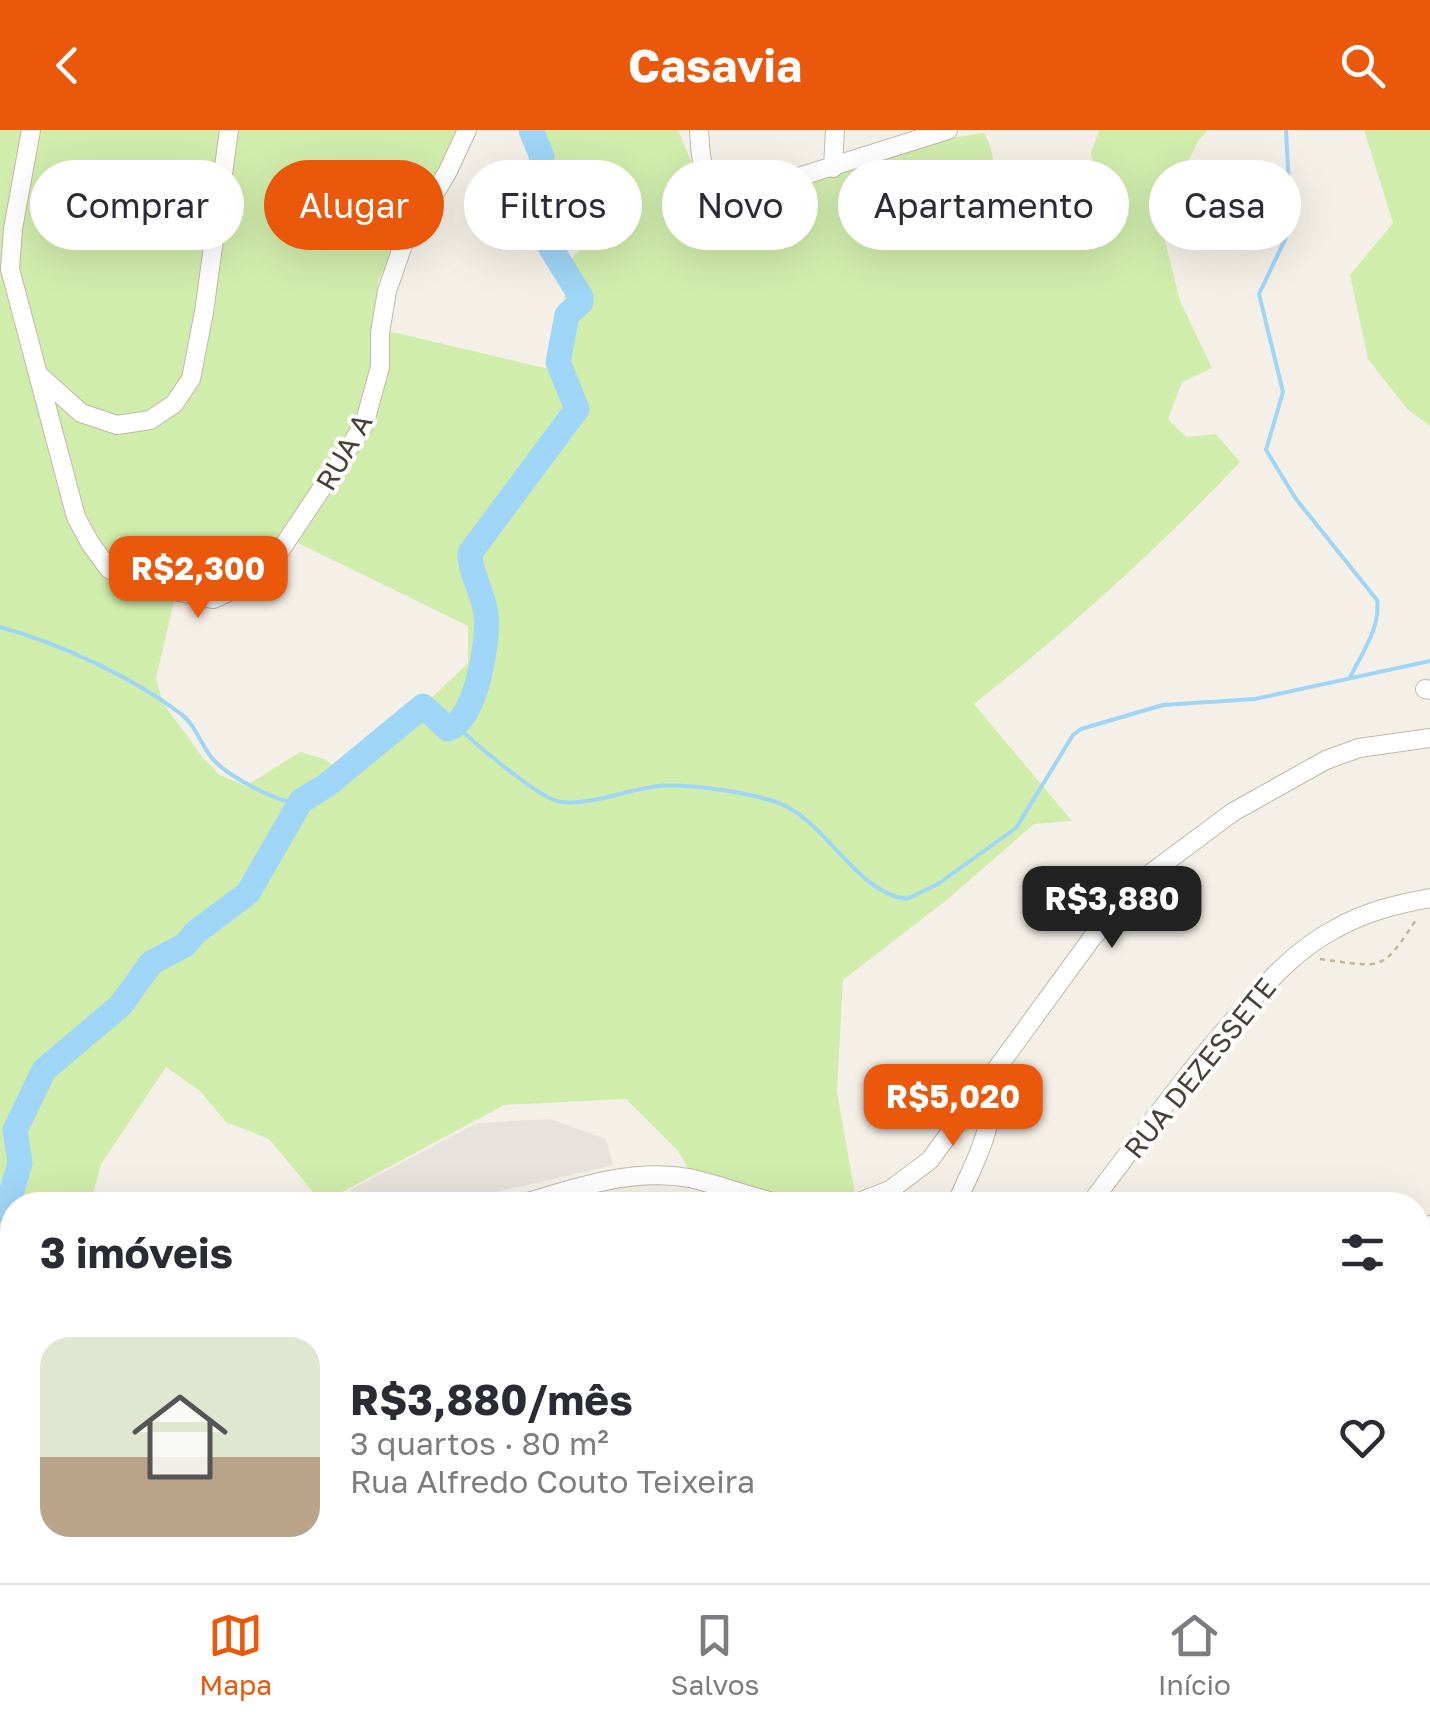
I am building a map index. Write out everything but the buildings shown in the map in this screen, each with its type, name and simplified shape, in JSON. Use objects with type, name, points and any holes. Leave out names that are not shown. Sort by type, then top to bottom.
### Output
[{"type":"street","name":"RUA A","points":[[31,130],[5,264],[76,517],[109,569],[142,584],[213,599],[249,583],[276,557],[364,426],[380,367],[380,333],[387,291],[398,260],[467,130]]},
{"type":"street","points":[[36,372],[81,414],[117,425],[150,420],[174,404],[191,379],[229,130]]},
{"type":"street","points":[[700,130],[706,184],[719,197],[731,199],[948,130]]},
{"type":"street","points":[[833,168],[835,130]]},
{"type":"street","points":[[885,1192],[913,1176],[930,1160],[1113,911],[1143,878],[1264,793],[1326,760],[1395,740],[1430,738]]},
{"type":"street","name":"RUA DEZESSETE","points":[[1100,1192],[1200,1058],[1294,956],[1332,930],[1365,914],[1426,904]]},
{"type":"street","points":[[961,1192],[990,1123],[990,1098],[983,1089]]},
{"type":"street","points":[[560,1192],[582,1185],[660,1175],[689,1178],[740,1192]]},
{"type":"street","points":[[578,1192],[582,1185]]},
{"type":"path","points":[[1294,956],[1380,963],[1396,952],[1426,904]]},
{"type":"shaded area","points":[[550,1119],[606,1139],[613,1165],[496,1192],[350,1190],[477,1123]]},
{"type":"green space","points":[[0,130],[465,130],[444,161],[264,160],[264,250],[393,250],[378,281],[376,328],[549,369],[573,257],[579,250],[642,250],[642,160],[551,160],[540,130],[678,130],[691,160],[662,160],[662,250],[818,250],[818,168],[841,155],[984,133],[993,160],[838,160],[838,250],[1129,250],[1129,160],[1092,160],[1099,130],[1208,130],[1189,160],[1149,160],[1149,250],[1167,250],[1180,301],[1212,368],[1182,382],[1168,419],[1186,437],[1216,434],[1240,462],[1111,588],[974,704],[1072,821],[1034,824],[948,899],[843,980],[837,1092],[855,1192],[702,1192],[678,1151],[626,1099],[504,1105],[342,1192],[313,1192],[269,1139],[226,1122],[200,1091],[166,1067],[101,1164],[93,1192],[0,1192]],"holes":[[[282,535],[468,626],[468,663],[402,726],[340,770],[324,759],[300,752],[246,786],[220,775],[163,703],[156,678],[174,602],[225,591],[248,574]]]},
{"type":"green space","points":[[1364,130],[1430,130],[1430,426],[1407,409],[1368,359],[1350,275],[1393,223]]},
{"type":"waterway","points":[[11,1192],[20,1163],[15,1130],[44,1070],[121,1005],[151,963],[185,945],[196,932],[248,893],[301,801],[327,785],[423,706],[448,729],[466,711],[479,679],[486,627],[485,607],[470,553],[577,409],[558,362],[567,315],[581,302],[581,297],[538,227],[536,188],[542,157],[531,130]]},
{"type":"waterway","points":[[1286,130],[1291,227],[1259,294],[1283,392],[1266,450],[1296,499],[1377,600],[1373,630],[1350,677]]},
{"type":"waterway","points":[[0,627],[47,642],[118,674],[186,718],[212,758],[228,772],[267,794],[300,802]]},
{"type":"waterway","points":[[457,725],[523,781],[561,802],[664,786],[712,789],[773,801],[808,822],[871,883],[888,894],[907,899],[938,884],[1016,828],[1073,735],[1081,729],[1163,705],[1255,699],[1430,661]]}]
